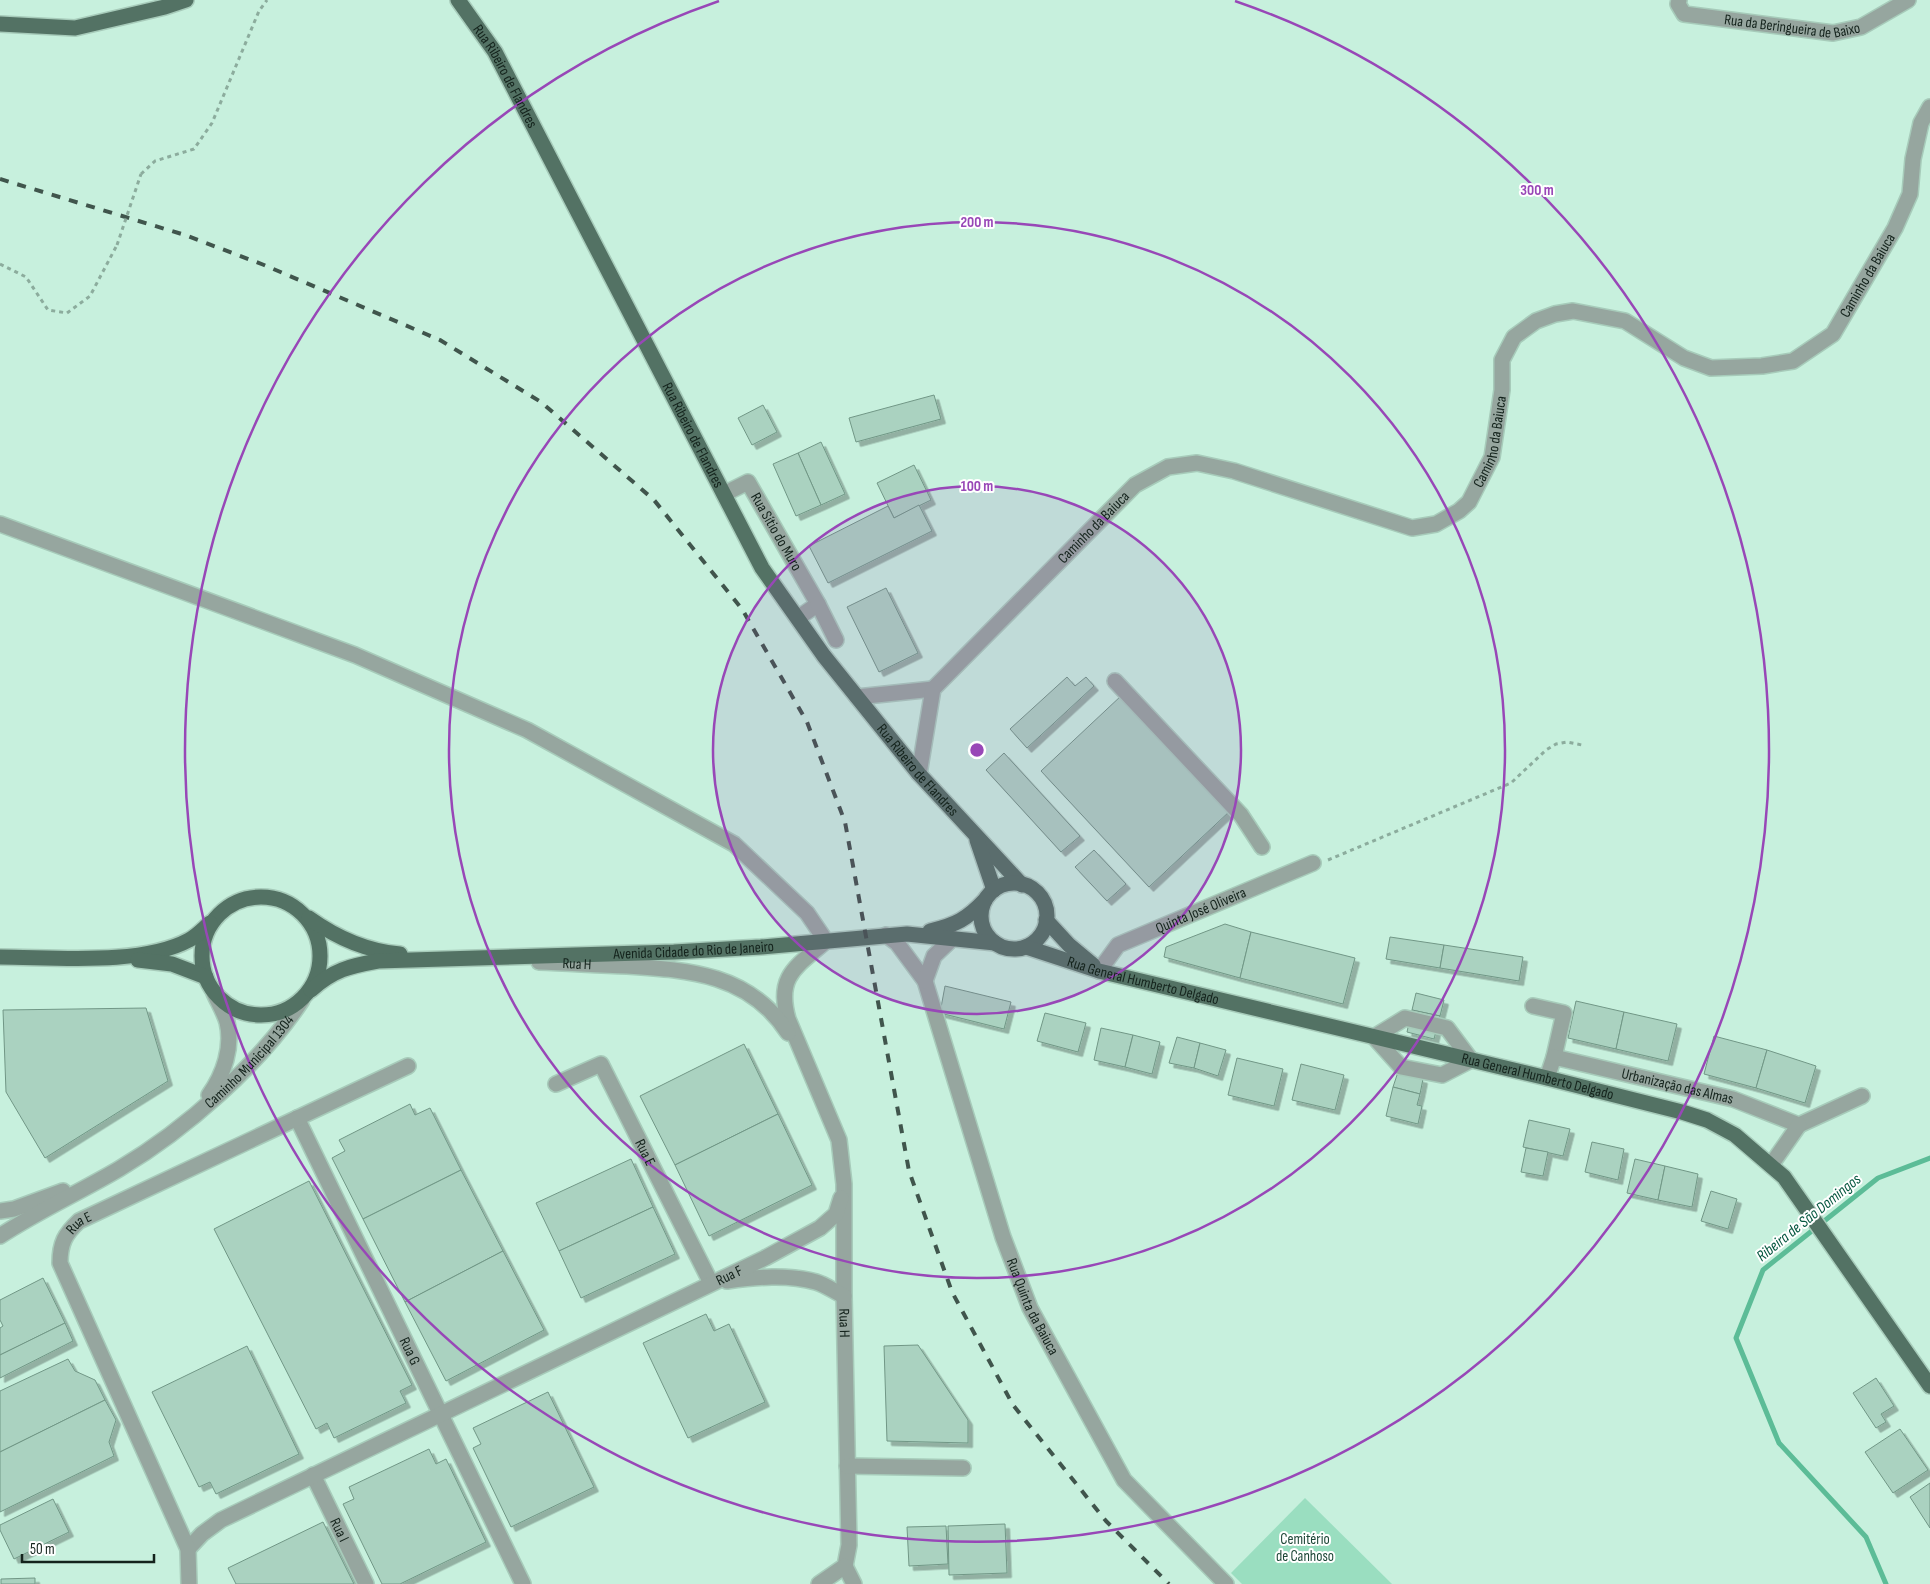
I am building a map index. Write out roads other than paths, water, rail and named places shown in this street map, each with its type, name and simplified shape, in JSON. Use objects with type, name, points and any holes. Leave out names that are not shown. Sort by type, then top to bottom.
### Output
[{"type":"main road","points":[[0,24],[74,28],[166,7],[186,0]]},
{"type":"main road","name":"Rua Ribeiro de Flandres","points":[[458,0],[495,52],[762,568],[857,697],[919,774],[976,838],[1005,864],[1022,885],[1031,888],[1043,902],[1046,920],[1069,945],[1099,971]]},
{"type":"main road","name":"Rua Ribeiro de Flandres","points":[[976,838],[990,894],[983,906],[983,927],[995,943]]},
{"type":"main road","points":[[919,934],[955,926],[973,912],[990,894],[1012,883],[1022,885]]},
{"type":"main road","points":[[0,957],[117,957],[158,952],[190,939],[230,906],[249,898],[269,897],[288,903],[304,915],[315,931],[321,951],[319,971],[306,995],[286,1011],[267,1016],[247,1014],[229,1006],[214,993],[206,977],[202,957],[205,936],[215,919]]},
{"type":"main road","name":"Avenida Cidade do Rio de Janeiro","points":[[304,915],[328,932],[356,945],[395,953],[467,958]]},
{"type":"main road","points":[[919,934],[995,943],[1004,948],[1015,949],[1026,947],[1040,936],[1046,920]]},
{"type":"main road","name":"Avenida Cidade do Rio de Janeiro","points":[[306,995],[327,975],[351,966],[378,961],[674,952],[919,934]]},
{"type":"main road","name":"Rua General Humberto Delgado","points":[[1026,947],[1099,971],[1547,1078],[1707,1120],[1735,1135],[1784,1177],[1930,1386]]},
{"type":"main road","points":[[117,957],[172,964],[206,977]]},
{"type":"street","name":"Rua da Beringueira de Baixo","points":[[1679,0],[1678,4],[1684,14],[1833,33],[1861,28],[1908,0]]},
{"type":"street","name":"Caminho da Baiuca","points":[[933,689],[1135,485],[1168,467],[1197,463],[1234,471],[1412,528],[1436,524],[1459,511],[1469,502],[1492,457],[1502,390],[1502,360],[1514,337],[1536,321],[1554,314],[1573,311],[1624,321],[1684,358],[1711,368],[1762,366],[1793,361],[1833,334],[1895,228],[1910,194],[1913,160],[1921,123],[1930,107]]},
{"type":"street","name":"Rua Sítio do Muro","points":[[724,494],[748,482],[818,604],[836,640]]},
{"type":"street","points":[[0,524],[355,655],[527,730],[734,844],[807,913],[826,941]]},
{"type":"street","points":[[798,618],[818,604]]},
{"type":"street","points":[[1115,681],[1241,815],[1262,846]]},
{"type":"street","points":[[857,697],[933,689],[919,774]]},
{"type":"street","name":"Quinta José Oliveira","points":[[1099,971],[1118,945],[1313,863]]},
{"type":"street","name":"Rua Quinta da Baiuca","points":[[886,935],[897,944],[925,981],[1003,1237],[1030,1308],[1124,1480],[1226,1584]]},
{"type":"street","points":[[925,981],[934,956],[953,938]]},
{"type":"street","name":"Rua H","points":[[826,941],[793,970],[784,986],[783,1001],[803,1056],[839,1140],[844,1184],[844,1296],[849,1545],[845,1566]]},
{"type":"street","name":"Rua H","points":[[467,958],[678,969],[707,975],[730,982],[759,1000],[782,1024],[803,1056]]},
{"type":"street","name":"Caminho Municipal 1304","points":[[191,1117],[211,1092],[225,1068],[228,1045],[227,1022],[214,993]]},
{"type":"street","name":"Caminho Municipal 1304","points":[[0,1236],[30,1217],[120,1168],[191,1117],[281,1031],[306,995]]},
{"type":"street","points":[[1533,1006],[1564,1013],[1547,1078]]},
{"type":"street","points":[[1405,1018],[1447,1028],[1471,1060],[1442,1075],[1401,1067],[1374,1037],[1405,1018]]},
{"type":"street","name":"Urbanização das Almas","points":[[1554,1057],[1733,1099],[1799,1125]]},
{"type":"street","name":"Rua E","points":[[556,1084],[601,1064],[711,1283]]},
{"type":"street","name":"Rua E","points":[[190,1584],[188,1549],[60,1263],[60,1247],[65,1234],[78,1221],[408,1066]]},
{"type":"street","points":[[1771,1165],[1799,1125],[1862,1096]]},
{"type":"street","name":"Rua G","points":[[297,1118],[524,1584]]},
{"type":"street","name":"Caminho Municipal 1304","points":[[0,1211],[33,1202],[120,1168]]},
{"type":"street","name":"Rua F","points":[[711,1283],[765,1258],[820,1228],[836,1214],[844,1184]]},
{"type":"street","name":"Rua F","points":[[711,1283],[751,1278],[788,1278],[817,1282],[844,1296]]},
{"type":"street","points":[[188,1549],[202,1534],[221,1520],[711,1283]]},
{"type":"street","points":[[847,1466],[963,1468]]},
{"type":"street","name":"Rua I","points":[[313,1475],[366,1584]]},
{"type":"street","points":[[819,1584],[845,1566],[854,1584]]},
{"type":"waterway","name":"Ribeira de São Domingos","points":[[1886,1584],[1866,1537],[1779,1443],[1736,1338],[1763,1270],[1878,1178],[1930,1158]]},
{"type":"railway","points":[[0,179],[185,235],[264,265],[440,340],[541,402],[654,500],[742,609],[807,722],[845,822],[909,1171],[952,1292],[1013,1405],[1106,1521],[1169,1584]]},
{"type":"park label","name":"Cemitério de Canhoso","points":[[1305,1548]]}]
